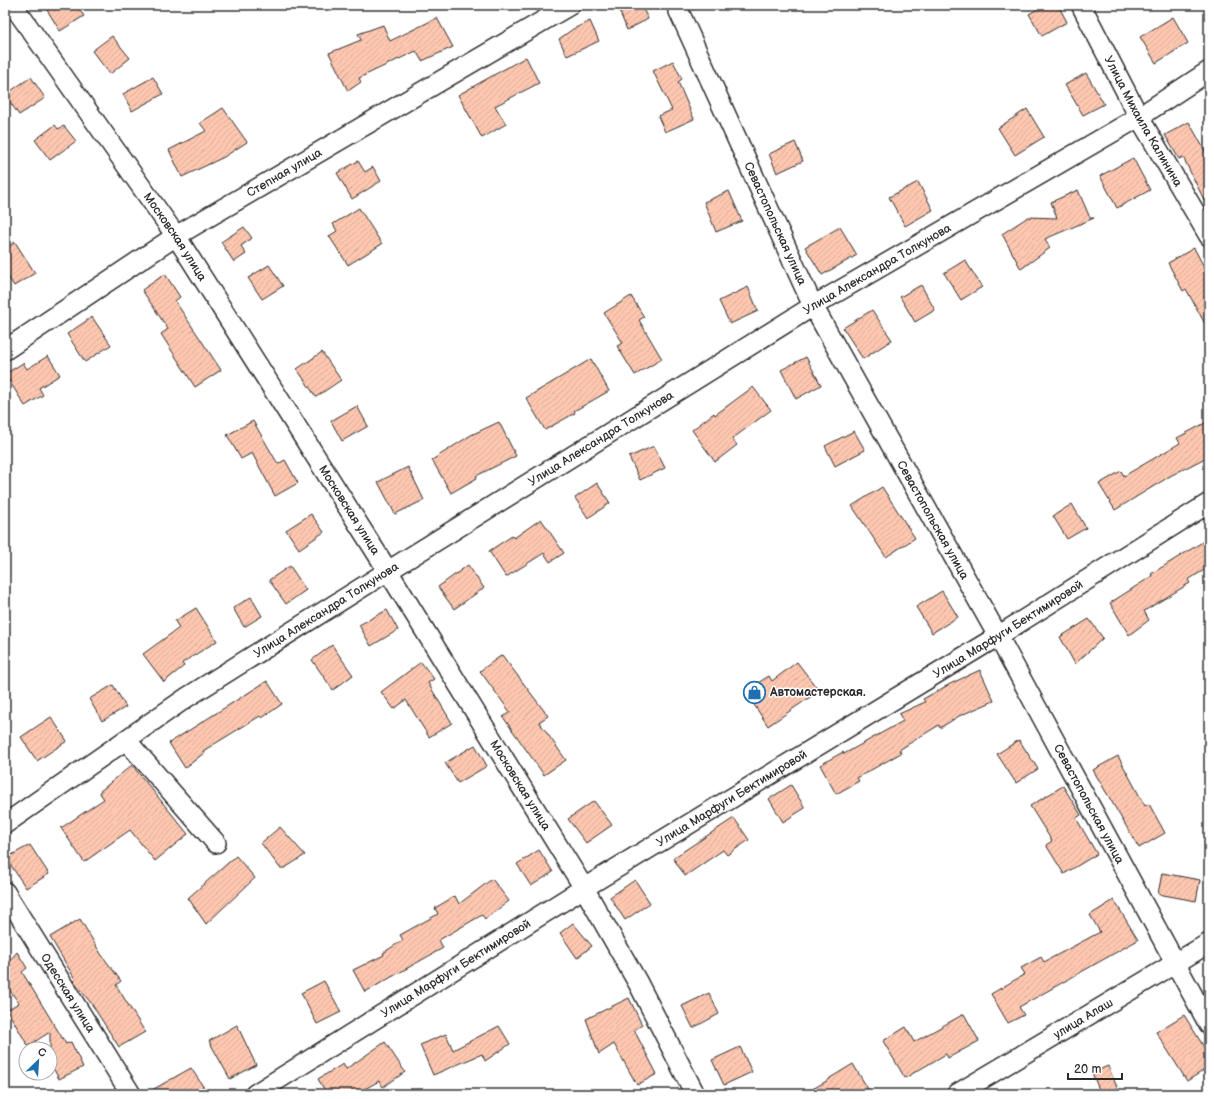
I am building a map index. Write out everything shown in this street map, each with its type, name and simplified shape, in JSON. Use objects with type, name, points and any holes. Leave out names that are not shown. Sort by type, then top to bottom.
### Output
[{"type":"street","name":"Московская улица","points":[[13,5],[176,236],[388,571],[584,888],[638,983],[695,1094]]},
{"type":"street","name":"Степная улица","points":[[5,350],[176,236],[570,5]]},
{"type":"street","name":"Севастопольская улица","points":[[676,5],[813,306],[998,636],[1209,1025]]},
{"type":"street","name":"Улица Михаила Калинина","points":[[1081,5],[1139,117],[1209,236]]},
{"type":"street","name":"Улица Александра Толкунова","points":[[5,824],[186,698],[388,571],[813,306],[1139,117],[1209,71]]},
{"type":"street","name":"Улица Марфуги Бектимировой","points":[[255,1094],[584,888],[998,636],[1209,503]]},
{"type":"street","points":[[126,740],[216,844]]},
{"type":"street","name":"Одесская улица","points":[[5,892],[131,1094]]},
{"type":"street","name":"улица Алаш","points":[[957,1094],[1209,943]]},
{"type":"building","points":[[44,5],[76,5],[84,16],[60,31]]},
{"type":"building","points":[[617,5],[641,5],[648,19],[627,30]]},
{"type":"building","points":[[1045,5],[1058,5],[1067,22],[1042,36],[1029,14]]},
{"type":"building","points":[[1173,17],[1188,43],[1156,63],[1140,37]]},
{"type":"building","points":[[437,18],[453,47],[422,61],[416,51],[359,78],[361,82],[348,91],[329,53],[361,40],[358,34],[383,25],[390,41]]},
{"type":"building","points":[[590,21],[599,41],[567,56],[559,39],[573,29]]},
{"type":"building","points":[[112,36],[130,58],[110,74],[92,51]]},
{"type":"building","points":[[526,57],[539,83],[495,106],[506,124],[482,138],[458,95]]},
{"type":"building","points":[[673,61],[682,79],[678,82],[694,119],[665,132],[658,116],[672,110],[653,71]]},
{"type":"building","points":[[1086,73],[1104,104],[1083,115],[1065,85]]},
{"type":"building","points":[[31,77],[45,98],[19,115],[5,95]]},
{"type":"building","points":[[153,77],[163,94],[132,111],[123,94]]},
{"type":"building","points":[[223,108],[247,142],[224,157],[182,177],[169,150],[206,131],[200,123]]},
{"type":"building","points":[[1027,109],[1044,137],[1015,155],[998,128]]},
{"type":"building","points":[[1189,122],[1209,158],[1209,210],[1183,157],[1179,159],[1165,135]]},
{"type":"building","points":[[55,125],[58,129],[64,126],[76,141],[50,160],[35,140]]},
{"type":"building","points":[[795,142],[803,161],[777,173],[769,154]]},
{"type":"building","points":[[1133,158],[1150,190],[1117,208],[1100,176]]},
{"type":"building","points":[[358,161],[365,172],[373,167],[381,181],[352,199],[337,173]]},
{"type":"building","points":[[918,182],[933,210],[905,226],[889,197]]},
{"type":"building","points":[[1078,190],[1090,218],[1094,218],[1045,239],[1050,248],[1021,269],[1002,234],[1028,217],[1057,218],[1051,202]]},
{"type":"building","points":[[729,191],[742,221],[716,232],[704,202]]},
{"type":"building","points":[[359,208],[382,244],[348,265],[329,236],[337,231],[333,224]]},
{"type":"building","points":[[244,227],[252,238],[241,246],[246,254],[234,262],[221,242]]},
{"type":"building","points":[[840,227],[857,255],[822,275],[805,247]]},
{"type":"building","points":[[15,242],[35,273],[14,286],[5,272],[5,249]]},
{"type":"building","points":[[1194,248],[1209,276],[1209,331],[1186,289],[1183,291],[1168,263]]},
{"type":"building","points":[[965,260],[982,287],[961,300],[944,273]]},
{"type":"building","points":[[269,265],[283,286],[262,299],[248,278]]},
{"type":"building","points":[[165,274],[180,297],[175,301],[221,370],[195,387],[161,334],[168,329],[142,290]]},
{"type":"building","points":[[921,285],[935,310],[915,322],[900,297]]},
{"type":"building","points":[[748,287],[758,311],[730,324],[719,301]]},
{"type":"building","points":[[631,296],[644,317],[639,320],[662,359],[635,375],[617,346],[623,343],[604,313]]},
{"type":"building","points":[[872,310],[892,340],[863,359],[843,328]]},
{"type":"building","points":[[92,317],[111,345],[85,362],[67,334]]},
{"type":"building","points":[[322,352],[341,380],[316,397],[297,369]]},
{"type":"building","points":[[48,356],[60,375],[39,388],[43,395],[25,406],[5,374],[23,363],[27,369]]},
{"type":"building","points":[[806,357],[821,385],[796,399],[781,370]]},
{"type":"building","points":[[591,359],[609,391],[545,430],[526,398]]},
{"type":"building","points":[[753,387],[771,410],[732,439],[737,445],[715,462],[692,430],[714,413],[715,415]]},
{"type":"building","points":[[357,406],[368,426],[342,441],[331,421]]},
{"type":"building","points":[[253,421],[278,464],[285,460],[298,483],[275,496],[252,453],[241,459],[227,435]]},
{"type":"building","points":[[1209,421],[1209,456],[1172,475],[1115,510],[1099,484],[1121,471],[1124,476],[1180,443],[1177,438]]},
{"type":"building","points":[[499,422],[516,456],[476,476],[477,478],[451,493],[432,460],[471,435]]},
{"type":"building","points":[[854,431],[865,450],[835,466],[825,446]]},
{"type":"building","points":[[654,446],[665,468],[640,480],[629,457]]},
{"type":"building","points":[[408,467],[424,500],[395,514],[378,482]]},
{"type":"building","points":[[597,483],[610,503],[588,518],[575,498]]},
{"type":"building","points":[[882,487],[915,538],[886,557],[852,506]]},
{"type":"building","points":[[1072,504],[1086,528],[1067,539],[1053,516]]},
{"type":"building","points":[[311,514],[324,532],[299,549],[286,530]]},
{"type":"building","points":[[541,519],[564,553],[550,562],[544,553],[506,577],[489,551],[512,536],[514,538]]},
{"type":"building","points":[[1209,538],[1209,567],[1188,580],[1190,583],[1144,611],[1149,620],[1129,635],[1110,603],[1152,576],[1151,574]]},
{"type":"building","points":[[468,565],[484,588],[454,609],[438,587]]},
{"type":"building","points":[[290,566],[306,590],[286,604],[269,580]]},
{"type":"building","points":[[942,591],[958,617],[932,633],[916,607]]},
{"type":"building","points":[[251,597],[262,616],[244,627],[233,608]]},
{"type":"building","points":[[196,608],[217,641],[182,663],[184,666],[164,682],[143,654],[179,628],[175,621]]},
{"type":"building","points":[[387,610],[398,630],[371,646],[359,625]]},
{"type":"building","points":[[1089,619],[1103,638],[1075,664],[1060,637]]},
{"type":"building","points":[[332,645],[353,675],[333,690],[312,660]]},
{"type":"building","points":[[502,655],[548,716],[539,722],[566,760],[544,775],[503,717],[510,712],[480,671]]},
{"type":"building","points":[[421,662],[434,679],[428,683],[452,723],[429,737],[406,700],[394,709],[381,692]]},
{"type":"building","points":[[797,662],[819,691],[768,726],[745,691],[769,676],[772,681]]},
{"type":"building","points":[[980,670],[994,701],[959,716],[940,728],[939,725],[899,750],[901,753],[857,778],[859,781],[836,794],[820,765],[843,752],[844,754],[903,721],[899,714],[925,702],[923,699],[950,684]]},
{"type":"building","points":[[267,681],[282,704],[262,718],[260,716],[203,751],[204,753],[185,768],[169,743]]},
{"type":"building","points":[[113,685],[126,707],[102,721],[89,699]]},
{"type":"building","points":[[51,717],[67,741],[37,761],[21,737]]},
{"type":"building","points":[[1019,740],[1038,769],[1016,783],[997,754]]},
{"type":"building","points":[[475,745],[487,766],[458,783],[445,763]]},
{"type":"building","points":[[1118,756],[1145,806],[1149,804],[1165,833],[1139,848],[1093,770]]},
{"type":"building","points":[[132,765],[188,834],[155,861],[130,830],[84,862],[61,828],[104,799],[99,792]]},
{"type":"building","points":[[791,785],[805,808],[783,822],[769,799]]},
{"type":"building","points":[[1063,786],[1081,815],[1076,818],[1097,854],[1064,874],[1046,845],[1052,841],[1030,806]]},
{"type":"building","points":[[594,801],[612,825],[586,843],[568,819]]},
{"type":"building","points":[[734,818],[749,840],[727,855],[723,850],[685,876],[673,858]]},
{"type":"building","points":[[280,827],[305,855],[285,868],[280,868],[261,843]]},
{"type":"building","points":[[30,845],[49,874],[26,888],[6,858]]},
{"type":"building","points":[[539,850],[553,872],[531,886],[517,864]]},
{"type":"building","points":[[236,856],[255,878],[206,924],[188,898]]},
{"type":"building","points":[[1162,873],[1200,880],[1196,901],[1158,894]]},
{"type":"building","points":[[492,879],[509,901],[485,919],[482,915],[439,940],[443,948],[365,992],[353,970],[384,955],[383,953],[403,940],[400,935],[438,914],[435,908],[455,896],[459,904]]},
{"type":"building","points":[[635,880],[650,903],[625,920],[610,897]]},
{"type":"building","points":[[1114,900],[1138,940],[1019,1007],[1024,1015],[1008,1023],[991,994],[1025,974],[1021,968],[1041,957],[1044,962],[1100,932],[1090,915]]},
{"type":"building","points":[[80,919],[101,954],[121,981],[116,985],[145,1032],[119,1047],[91,1003],[73,981],[75,979],[50,937]]},
{"type":"building","points":[[573,923],[592,946],[577,958],[560,933]]},
{"type":"building","points":[[17,952],[27,968],[22,972],[66,1044],[71,1042],[83,1067],[59,1079],[58,1041],[50,1041],[50,1032],[36,1041],[25,1041],[7,1010],[19,1003],[5,984],[5,966]]},
{"type":"building","points":[[324,981],[341,1012],[317,1024],[301,993]]},
{"type":"building","points":[[709,993],[719,1014],[693,1028],[682,1006]]},
{"type":"building","points":[[629,998],[642,1025],[634,1030],[657,1074],[637,1085],[614,1044],[599,1054],[586,1019]]},
{"type":"building","points":[[964,1014],[979,1041],[948,1058],[946,1054],[905,1078],[883,1041],[906,1027],[914,1042]]},
{"type":"building","points":[[1184,1015],[1209,1055],[1209,1067],[1187,1081],[1156,1032]]},
{"type":"building","points":[[237,1025],[256,1065],[230,1079],[209,1041]]},
{"type":"building","points":[[499,1026],[510,1044],[485,1061],[482,1054],[433,1075],[420,1045],[446,1034],[453,1050]]},
{"type":"building","points":[[385,1042],[405,1072],[383,1087],[379,1081],[356,1094],[327,1094],[318,1079],[343,1064],[346,1069]]},
{"type":"building","points":[[740,1047],[752,1072],[724,1085],[712,1060]]},
{"type":"building","points":[[853,1064],[871,1094],[804,1094],[830,1079]]},
{"type":"building","points":[[1108,1066],[1120,1094],[1101,1094],[1092,1073]]},
{"type":"building","points":[[191,1068],[208,1094],[145,1094]]},
{"type":"place","name":"Автомастерская.","points":[[755,692]]}]
